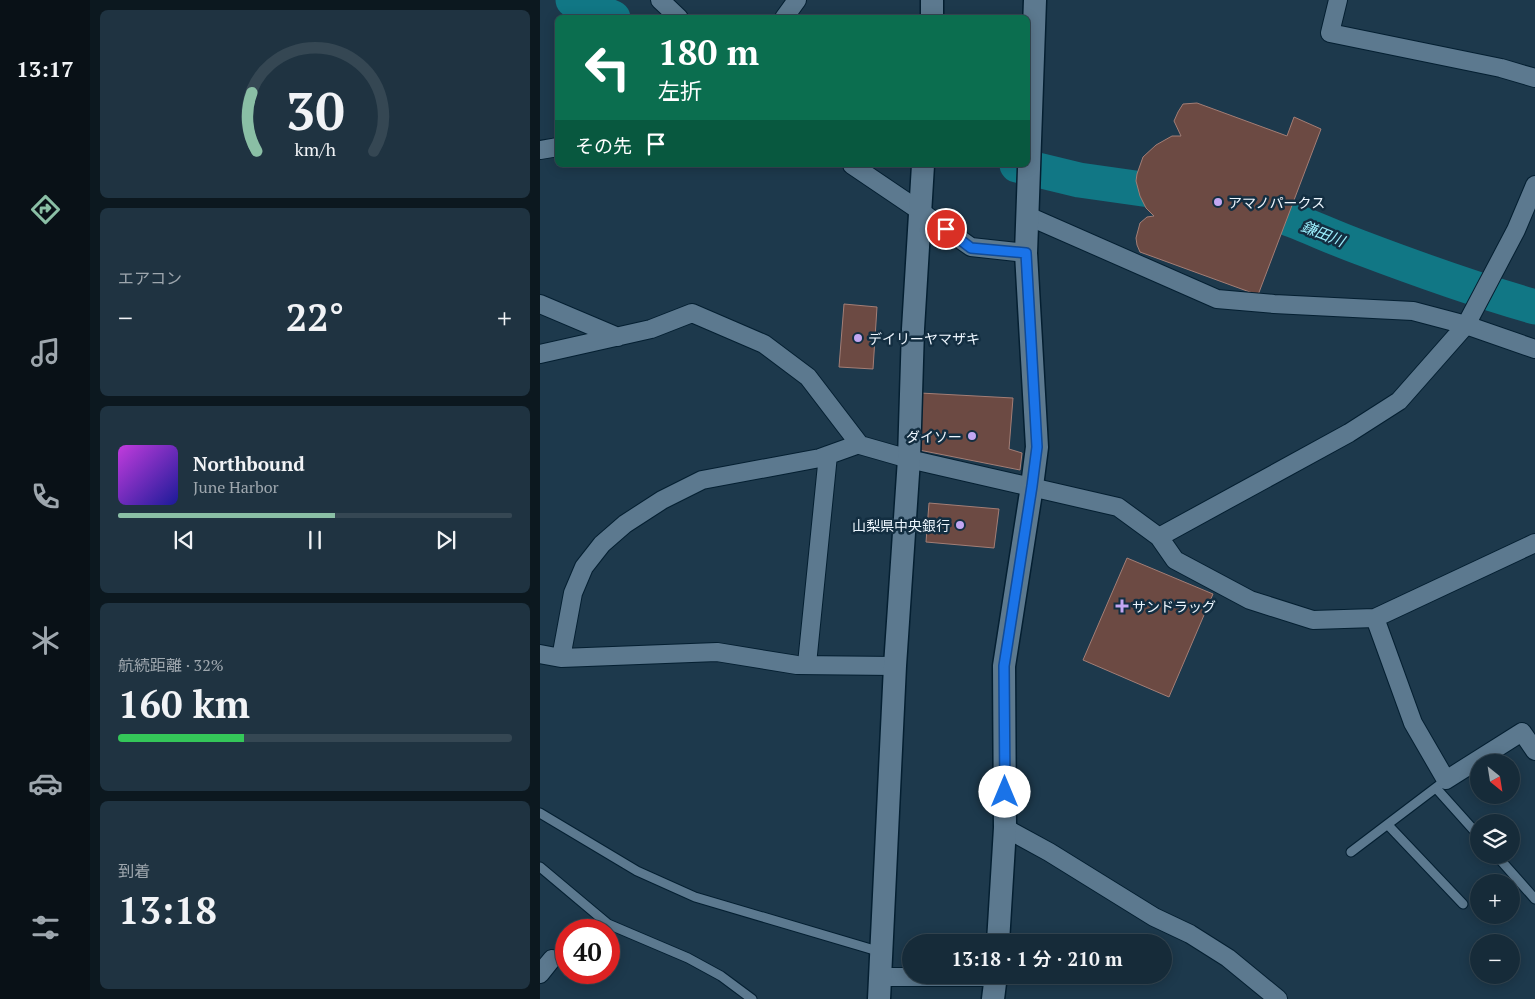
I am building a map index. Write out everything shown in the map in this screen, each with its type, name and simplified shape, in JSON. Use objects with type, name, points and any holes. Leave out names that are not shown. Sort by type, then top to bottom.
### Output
[{"type":"street","points":[[660,0],[676,15]]},
{"type":"street","points":[[786,15],[797,0]]},
{"type":"street","points":[[932,0],[932,15]]},
{"type":"street","points":[[1030,154],[1035,0]]},
{"type":"street","points":[[1338,0],[1330,33],[1501,68],[1535,78]]},
{"type":"street","points":[[540,150],[555,148]]},
{"type":"street","points":[[855,167],[920,210],[971,248],[1026,253]]},
{"type":"street","points":[[880,999],[895,666],[910,459],[914,329],[923,167]]},
{"type":"street","points":[[998,934],[1005,828],[1004,666],[1037,447],[1026,253],[1030,167]]},
{"type":"street","points":[[1158,537],[1350,433],[1399,401],[1466,325],[1516,230],[1535,185]]},
{"type":"street","points":[[1028,216],[1217,299],[1274,304],[1413,311],[1466,325],[1535,349]]},
{"type":"street","points":[[540,304],[618,337]]},
{"type":"street","points":[[540,354],[651,329],[692,314],[764,344],[808,377],[859,444]]},
{"type":"street","points":[[561,658],[573,593],[584,567],[602,544],[625,524],[662,500],[702,480],[828,455],[859,444],[910,459],[1118,507],[1158,537],[1175,560],[1250,600],[1313,620],[1375,618],[1535,543]]},
{"type":"street","points":[[807,664],[828,455]]},
{"type":"street","points":[[1375,618],[1413,723],[1441,784],[1522,732],[1535,751]]},
{"type":"street","points":[[540,654],[561,658],[717,652],[797,664],[895,666]]},
{"type":"street","points":[[1005,828],[1049,852],[1154,917],[1228,958],[1278,999]]},
{"type":"street","points":[[540,974],[552,959]]},
{"type":"street","points":[[881,977],[902,977]]},
{"type":"street","points":[[992,999],[995,984]]},
{"type":"lane","points":[[1351,852],[1441,784],[1470,824]]},
{"type":"lane","points":[[540,813],[637,871],[695,897],[882,952]]},
{"type":"lane","points":[[1388,825],[1463,904]]},
{"type":"lane","points":[[1504,864],[1535,899]]},
{"type":"lane","points":[[540,867],[608,924],[688,958],[721,976],[752,999]]},
{"type":"building","name":"アマノパークス","points":[[1197,103],[1287,136],[1294,117],[1321,129],[1258,295],[1140,252],[1137,245],[1136,238],[1140,223],[1147,217],[1154,216],[1146,208],[1136,181],[1143,157],[1156,145],[1172,136],[1181,136],[1174,121],[1178,112],[1183,104]]},
{"type":"building","points":[[844,304],[877,307],[873,369],[839,367]]},
{"type":"building","points":[[920,393],[1013,398],[1009,449],[1022,453],[1020,470],[919,450]]},
{"type":"building","points":[[929,503],[999,509],[994,548],[926,542]]},
{"type":"building","points":[[1127,558],[1213,594],[1169,697],[1083,660]]},
{"type":"waterway","name":"鎌田川","points":[[573,0],[606,15]]},
{"type":"waterway","name":"鎌田川","points":[[1025,167],[1079,180],[1185,195]]},
{"type":"waterway","name":"鎌田川","points":[[1241,205],[1286,218],[1425,271],[1535,307]]},
{"type":"place","name":"アマノパークス","points":[[1218,202]]},
{"type":"place","name":"デイリーヤマザキ","points":[[858,338]]},
{"type":"place","name":"ダイソー","points":[[972,436]]},
{"type":"place","name":"山梨県中央銀行","points":[[960,525]]},
{"type":"place","name":"サンドラッグ","points":[[1122,606]]},
{"type":"route","points":[[946,229],[971,248],[1026,253],[1037,447],[1004,666],[1005,792]]}]
